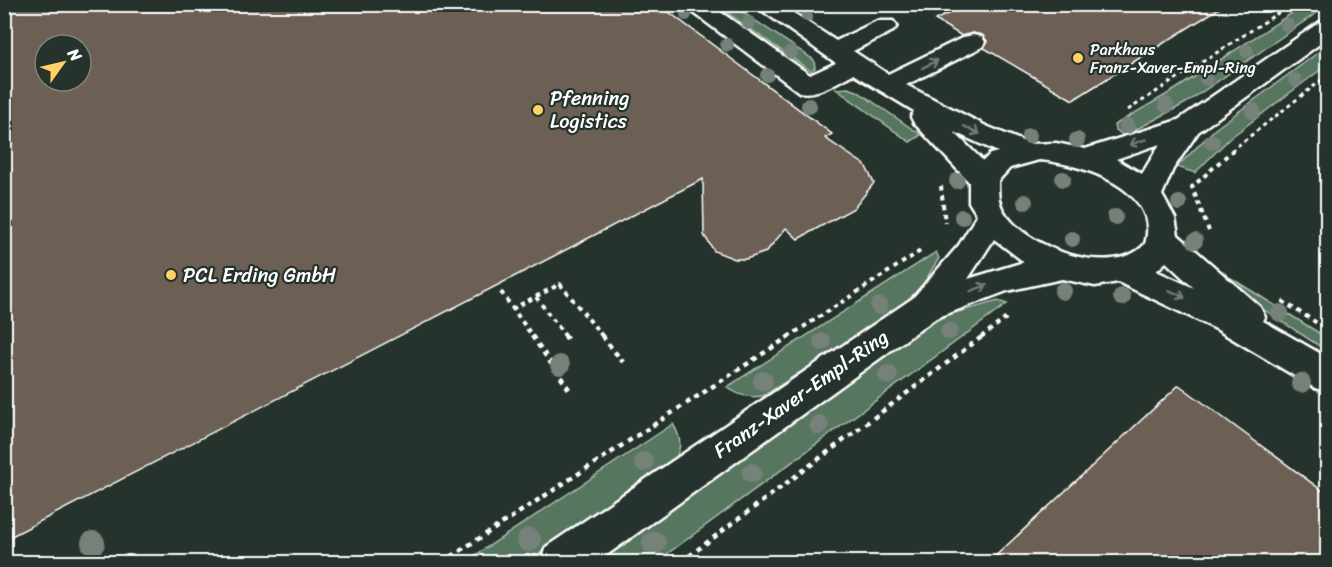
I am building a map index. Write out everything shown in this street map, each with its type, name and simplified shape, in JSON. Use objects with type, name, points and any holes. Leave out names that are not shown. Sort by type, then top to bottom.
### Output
[{"type":"street","points":[[693,4],[808,86],[885,26]]},
{"type":"street","points":[[764,4],[893,90],[976,132],[1024,152]]},
{"type":"street","points":[[1087,158],[1188,126],[1328,27]]},
{"type":"street","points":[[893,90],[973,42]]},
{"type":"street","points":[[893,90],[954,146],[984,180]]},
{"type":"street","points":[[1147,195],[1159,167],[1188,126]]},
{"type":"street","points":[[1054,151],[1087,158],[1120,173],[1147,195],[1160,217],[1162,238],[1156,253],[1124,271],[1094,273],[1061,267],[1032,255],[1007,237],[990,218],[983,202],[984,180],[998,162],[1024,152],[1054,151]]},
{"type":"street","points":[[924,308],[970,253],[990,218]]},
{"type":"street","points":[[1162,238],[1283,348]]},
{"type":"street","name":"Franz-Xaver-Empl-Ring","points":[[561,562],[924,308],[1003,279],[1061,267]]},
{"type":"street","points":[[1124,271],[1180,295],[1283,348],[1328,377]]},
{"type":"path","points":[[1126,111],[1292,4]]},
{"type":"path","points":[[1213,241],[1192,187],[1251,133],[1328,75]]},
{"type":"path","points":[[940,178],[946,234]]},
{"type":"path","points":[[442,562],[927,247]]},
{"type":"path","points":[[512,309],[560,284],[622,362]]},
{"type":"path","points":[[501,292],[571,392]]},
{"type":"path","points":[[536,297],[567,339]]},
{"type":"path","points":[[681,562],[1011,314]]},
{"type":"green space","points":[[716,5],[732,5],[814,60],[815,68],[811,71]]},
{"type":"green space","points":[[1304,5],[1328,5],[1186,103],[1124,136],[1115,129],[1114,125],[1176,89]]},
{"type":"green space","points":[[1327,46],[1327,65],[1230,138],[1195,173],[1177,167],[1215,129]]},
{"type":"green space","points":[[848,88],[857,91],[921,135],[910,142],[836,89]]},
{"type":"green space","points":[[936,252],[939,258],[916,296],[895,312],[763,396],[744,396],[727,387]]},
{"type":"green space","points":[[1231,278],[1327,338],[1327,351],[1252,302],[1231,283]]},
{"type":"green space","points":[[998,301],[1007,304],[656,562],[595,562],[921,330],[944,316]]},
{"type":"green space","points":[[673,424],[680,444],[673,463],[527,562],[465,562]]},
{"type":"building","points":[[4,4],[658,4],[832,134],[825,138],[865,165],[874,183],[854,208],[798,239],[786,228],[766,252],[746,259],[735,259],[714,251],[704,235],[703,179],[4,540]]},
{"type":"building","name":"Parkhaus Franz-Xaver-Empl-Ring","points":[[968,4],[1226,4],[1073,100],[984,48],[987,41],[982,35],[973,33],[962,36],[935,20]]},
{"type":"building","points":[[1179,385],[1328,495],[1328,562],[989,562]]},
{"type":"place","name":"Parkhaus Franz-Xaver-Empl-Ring","points":[[1078,58]]},
{"type":"place","name":"Pfenning Logistics","points":[[538,110]]},
{"type":"place","name":"PCL Erding GmbH","points":[[171,275]]}]
